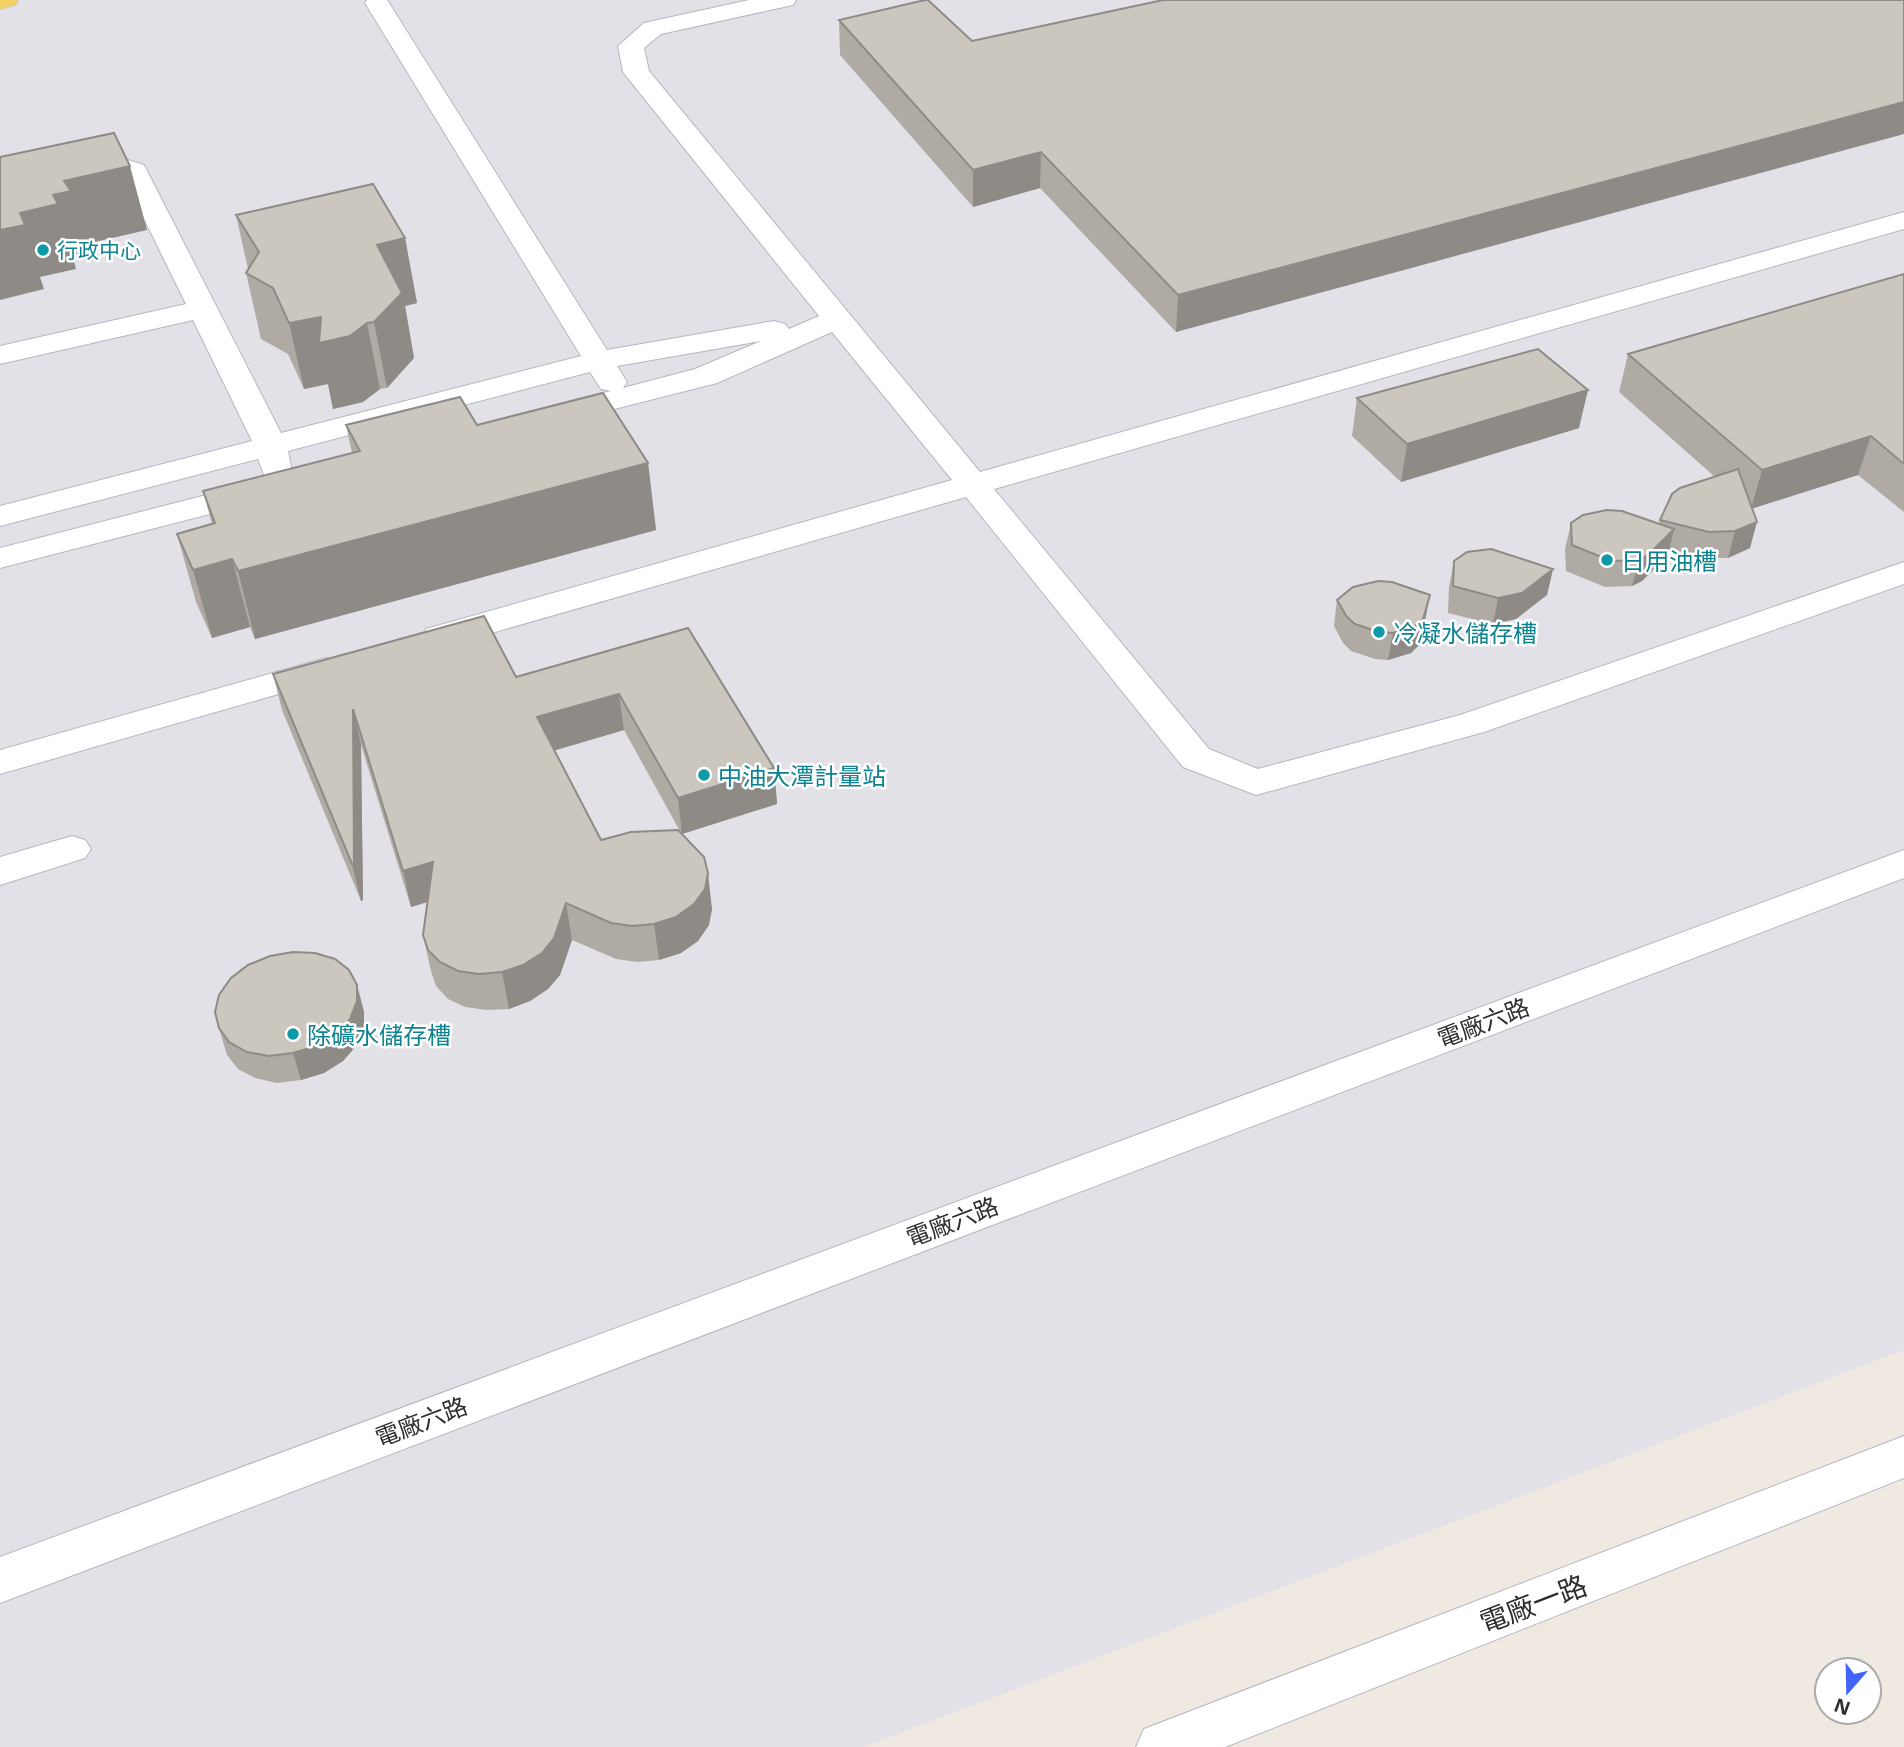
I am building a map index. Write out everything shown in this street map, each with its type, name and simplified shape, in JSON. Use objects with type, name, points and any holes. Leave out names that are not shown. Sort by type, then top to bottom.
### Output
[{"type":"main road","points":[[0,2],[6,0]]},
{"type":"street","points":[[784,0],[653,28],[631,46],[636,72],[1196,758],[1256,782],[1471,724],[1904,572]]},
{"type":"street","points":[[377,2],[621,398]]},
{"type":"street","points":[[0,169],[64,155],[109,162],[134,171],[292,483],[0,558]]},
{"type":"street","points":[[413,644],[1904,220]]},
{"type":"street","points":[[0,355],[204,309]]},
{"type":"street","points":[[0,516],[600,360],[838,319]]},
{"type":"street","points":[[529,422],[706,376],[838,319]]},
{"type":"street","points":[[0,762],[359,659]]},
{"type":"street","points":[[0,871],[72,849]]},
{"type":"street","name":"電廠六路","points":[[0,1580],[1904,863]]},
{"type":"street","name":"電廠一路","points":[[1162,1747],[1904,1457]]},
{"type":"shaded area","points":[[0,0],[1904,0],[1904,1350],[863,1747],[0,1747]]},
{"type":"building","points":[[925,0],[972,41],[1163,0],[1904,0],[1904,102],[1178,295],[1041,152],[973,170],[839,20]]},
{"type":"building","points":[[114,133],[130,166],[64,181],[71,191],[53,195],[58,204],[20,213],[25,225],[0,230],[0,157]]},
{"type":"building","points":[[373,184],[405,238],[377,245],[402,293],[374,322],[367,323],[350,336],[319,343],[321,317],[289,323],[273,288],[246,273],[259,252],[236,215]]},
{"type":"building","points":[[1904,274],[1904,464],[1871,436],[1762,470],[1628,354]]},
{"type":"building","points":[[1538,349],[1588,390],[1407,444],[1357,398]]},
{"type":"building","points":[[603,393],[648,463],[238,571],[232,559],[193,570],[177,534],[215,523],[203,491],[360,451],[346,425],[460,397],[477,425]]},
{"type":"building","points":[[1738,469],[1757,522],[1735,531],[1709,532],[1660,520],[1672,494],[1680,488]]},
{"type":"building","points":[[1607,510],[1622,511],[1674,529],[1649,554],[1639,560],[1611,561],[1572,545],[1571,523],[1583,515]]},
{"type":"building","points":[[1491,549],[1553,569],[1522,593],[1498,598],[1453,586],[1454,561],[1467,552]]},
{"type":"building","points":[[1378,581],[1392,582],[1430,595],[1423,619],[1415,626],[1393,633],[1379,632],[1355,624],[1347,617],[1337,600],[1353,587]]},
{"type":"building","points":[[484,616],[516,677],[688,628],[774,768],[678,798],[619,694],[537,717],[601,840],[631,832],[678,830],[704,857],[708,873],[705,889],[694,904],[676,917],[654,924],[632,926],[611,923],[566,903],[554,938],[542,953],[523,965],[502,972],[479,974],[458,971],[440,962],[428,950],[423,935],[433,862],[403,871],[353,709],[352,864],[273,674]]},
{"type":"building","name":"除礦水儲存槽","points":[[293,952],[315,953],[335,959],[349,970],[357,985],[357,1001],[350,1019],[336,1035],[316,1046],[293,1053],[269,1056],[247,1052],[229,1042],[219,1028],[215,1012],[219,995],[231,978],[248,965],[270,956]]},
{"type":"place","name":"行政中心","points":[[43,250]]},
{"type":"place","name":"日用油槽","points":[[1607,560]]},
{"type":"place","name":"冷凝水儲存槽","points":[[1379,632]]},
{"type":"place","name":"中油大潭計量站","points":[[704,775]]},
{"type":"place","name":"除礦水儲存槽","points":[[293,1034]]}]
